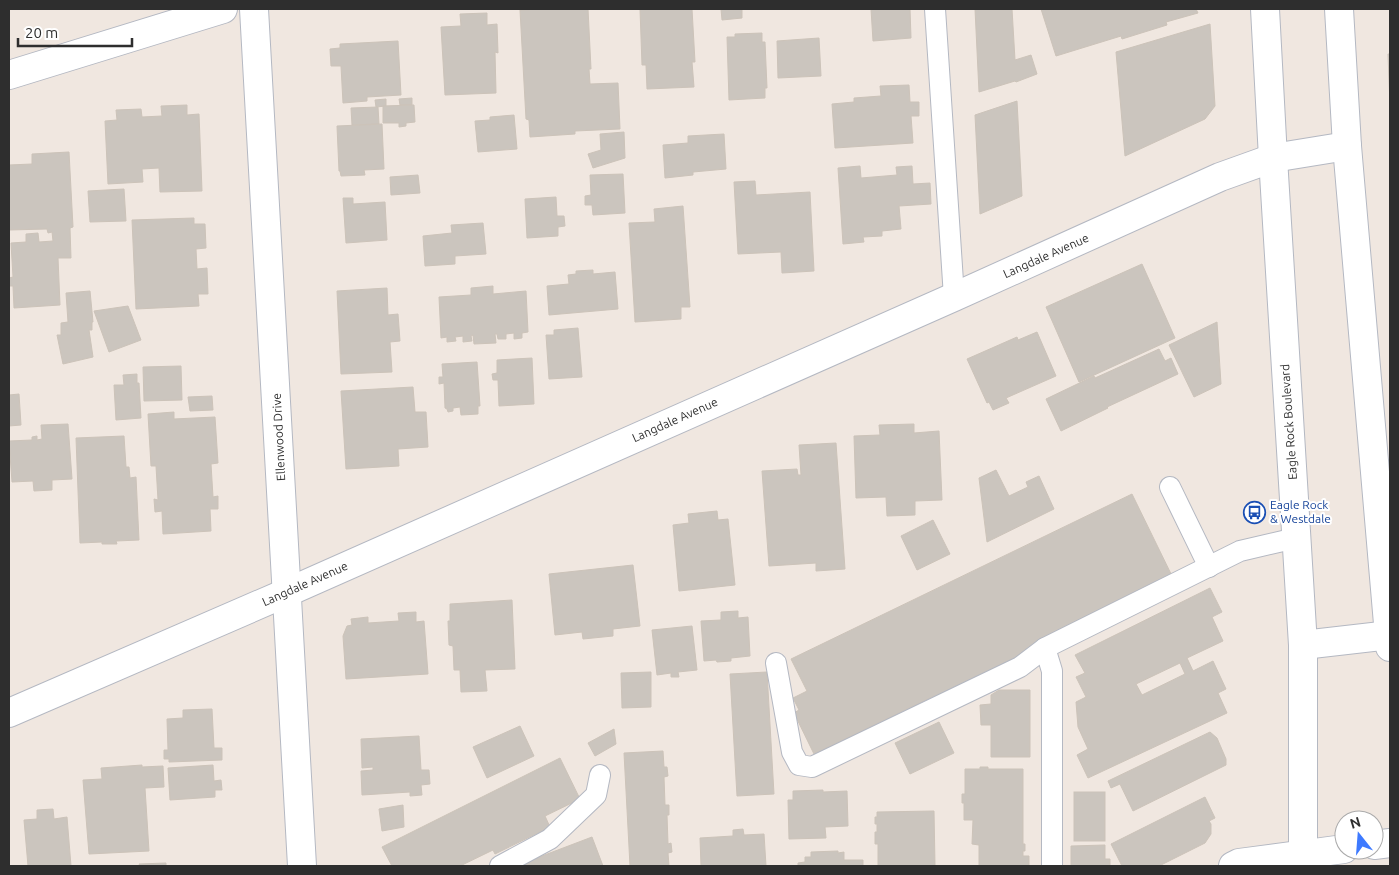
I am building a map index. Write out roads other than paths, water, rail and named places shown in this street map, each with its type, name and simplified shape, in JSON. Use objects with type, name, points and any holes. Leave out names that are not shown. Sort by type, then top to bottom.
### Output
[{"type":"street","points":[[9,75],[223,9]]},
{"type":"street","name":"Ellenwood Drive","points":[[254,9],[302,866]]},
{"type":"street","name":"Eagle Rock Boulevard","points":[[1265,9],[1303,645],[1302,860]]},
{"type":"street","points":[[1303,645],[1390,639],[1348,146],[1339,9]]},
{"type":"street","name":"Langdale Avenue","points":[[9,713],[288,592],[1220,177],[1273,158],[1348,146]]},
{"type":"street","points":[[1233,866],[1239,863],[1302,860],[1334,852]]},
{"type":"lane","points":[[935,9],[954,297]]},
{"type":"lane","points":[[1170,487],[1209,566]]},
{"type":"lane","points":[[776,663],[792,752],[799,765],[812,767],[1020,667],[1045,648],[1240,551],[1296,538]]},
{"type":"lane","points":[[1045,648],[1052,672],[1052,866]]},
{"type":"lane","points":[[500,866],[550,839],[596,795],[600,775]]},
{"type":"place","name":"Eagle Rock & Westdale","points":[[1254,512]]}]
